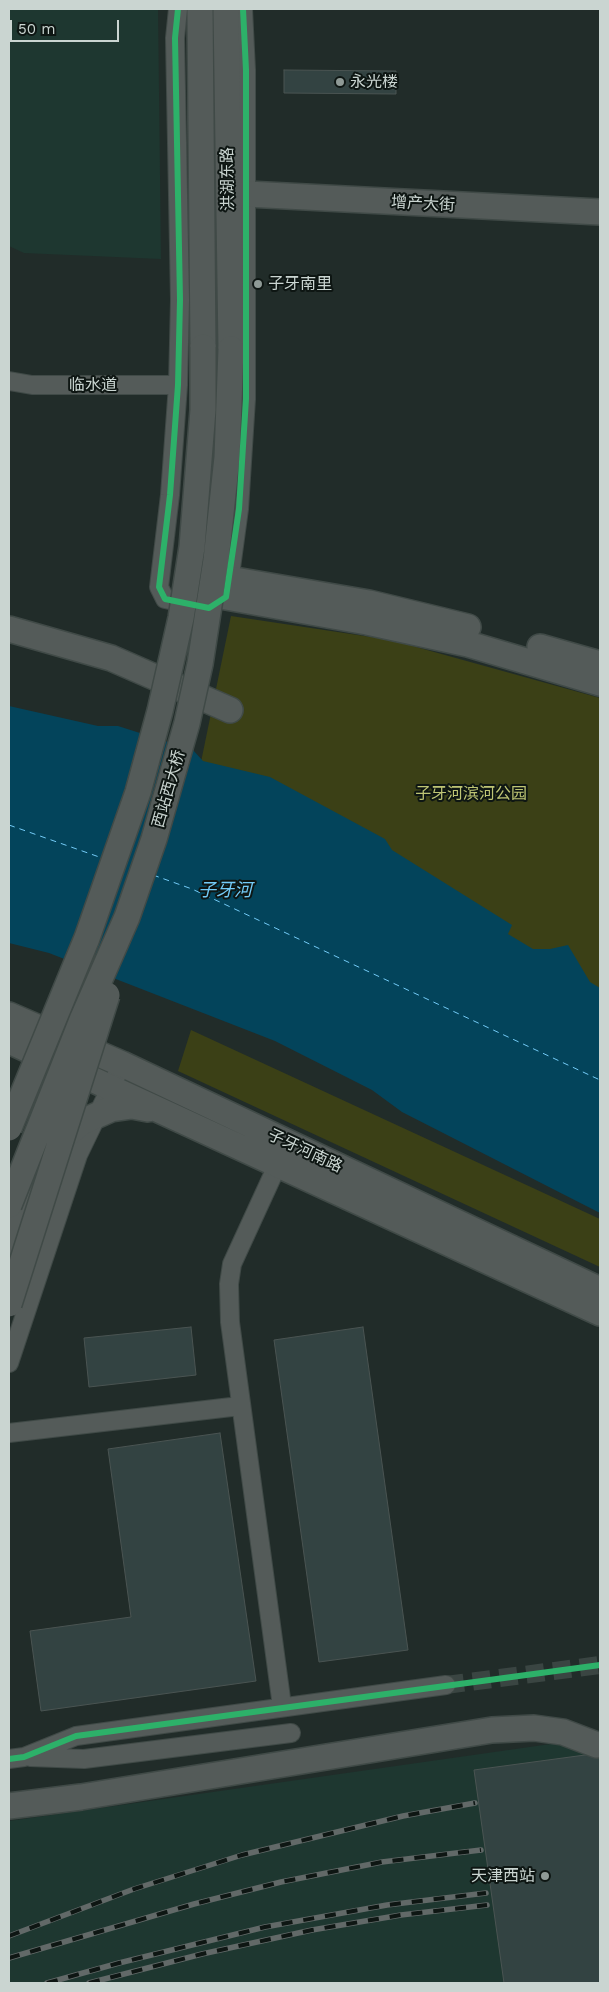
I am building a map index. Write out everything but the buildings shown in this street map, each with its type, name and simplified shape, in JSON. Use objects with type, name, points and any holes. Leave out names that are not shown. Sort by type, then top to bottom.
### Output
[{"type":"main road","name":"洪湖东路","points":[[200,9],[203,347]]},
{"type":"main road","name":"洪湖东路","points":[[226,9],[231,349]]},
{"type":"main road","name":"增产大街","points":[[246,194],[600,212]]},
{"type":"main road","name":"西站西大桥","points":[[9,1128],[87,938],[138,792],[160,711],[181,618],[192,547],[204,410],[203,347]]},
{"type":"main road","name":"西站西大桥","points":[[9,1205],[82,1020],[127,917],[173,778],[200,664],[216,560],[227,457],[231,349]]},
{"type":"main road","points":[[228,588],[369,603],[470,628],[600,664]]},
{"type":"main road","points":[[228,588],[367,622],[468,644],[600,684]]},
{"type":"main road","points":[[9,629],[111,658],[230,710]]},
{"type":"main road","points":[[9,1304],[102,1016],[127,917]]},
{"type":"main road","name":"子牙河南路","points":[[9,1015],[122,1064],[600,1290]]},
{"type":"main road","points":[[9,1252],[73,1070],[74,1042],[43,1036],[10,1044]]},
{"type":"main road","name":"子牙河南路","points":[[10,1044],[111,1086],[277,1166],[600,1313]]},
{"type":"main road","points":[[43,1158],[70,1131],[111,1109],[132,1106],[166,1113]]},
{"type":"main road","points":[[9,1806],[81,1797],[492,1730],[534,1728],[563,1732],[597,1745]]},
{"type":"street","points":[[178,9],[175,38],[180,300],[178,385],[170,495],[159,587],[165,599],[209,608],[228,588],[239,509],[246,399],[246,70],[243,9]]},
{"type":"street","name":"临水道","points":[[9,381],[32,385],[178,385]]},
{"type":"street","points":[[9,1363],[78,1155],[122,1064]]},
{"type":"street","points":[[277,1166],[232,1264],[229,1284],[230,1322],[240,1406],[282,1706]]},
{"type":"street","points":[[9,1433],[240,1406]]},
{"type":"street","points":[[17,1758],[76,1736],[282,1706],[446,1685]]},
{"type":"street","points":[[17,1758],[84,1759],[291,1733]]},
{"type":"shaded area","points":[[9,9],[158,9],[161,259],[24,253],[9,246]]},
{"type":"shaded area","name":"天津西站","points":[[600,1737],[600,1983],[9,1983],[9,1821]]},
{"type":"green space","name":"子牙河滨河公园","points":[[231,616],[391,640],[600,698],[600,1024],[194,796]]},
{"type":"green space","points":[[191,1030],[600,1219],[600,1267],[178,1071]]},
{"type":"water","name":"子牙河","points":[[9,706],[98,726],[118,726],[193,750],[203,761],[270,777],[385,839],[392,850],[512,925],[508,934],[533,949],[550,949],[568,945],[590,982],[600,988],[600,1213],[402,1112],[372,1090],[275,1041],[49,953],[9,943]]},
{"type":"ferry route","points":[[9,825],[102,858]]},
{"type":"ferry route","points":[[153,875],[192,889],[600,1080]]},
{"type":"tunnel","points":[[446,1685],[600,1665]]},
{"type":"railway","points":[[9,1936],[134,1889],[242,1855],[403,1816],[475,1803]]},
{"type":"railway","points":[[9,1958],[194,1904],[281,1882],[382,1862],[481,1850]]},
{"type":"railway","points":[[47,1983],[265,1927],[387,1905],[486,1893]]},
{"type":"railway","points":[[89,1983],[202,1954],[312,1930],[401,1915],[487,1905]]},
{"type":"cycle path","points":[[178,9],[175,38],[180,300],[178,385],[170,495],[159,587],[165,599],[209,608],[226,597],[239,509],[246,399],[246,70],[243,9]]},
{"type":"cycle path","points":[[9,1759],[24,1757],[76,1736],[600,1665]]},
{"type":"place","name":"永光楼","points":[[340,82]]},
{"type":"place","name":"子牙南里","points":[[258,284]]},
{"type":"place","name":"天津西站","points":[[545,1876]]}]
